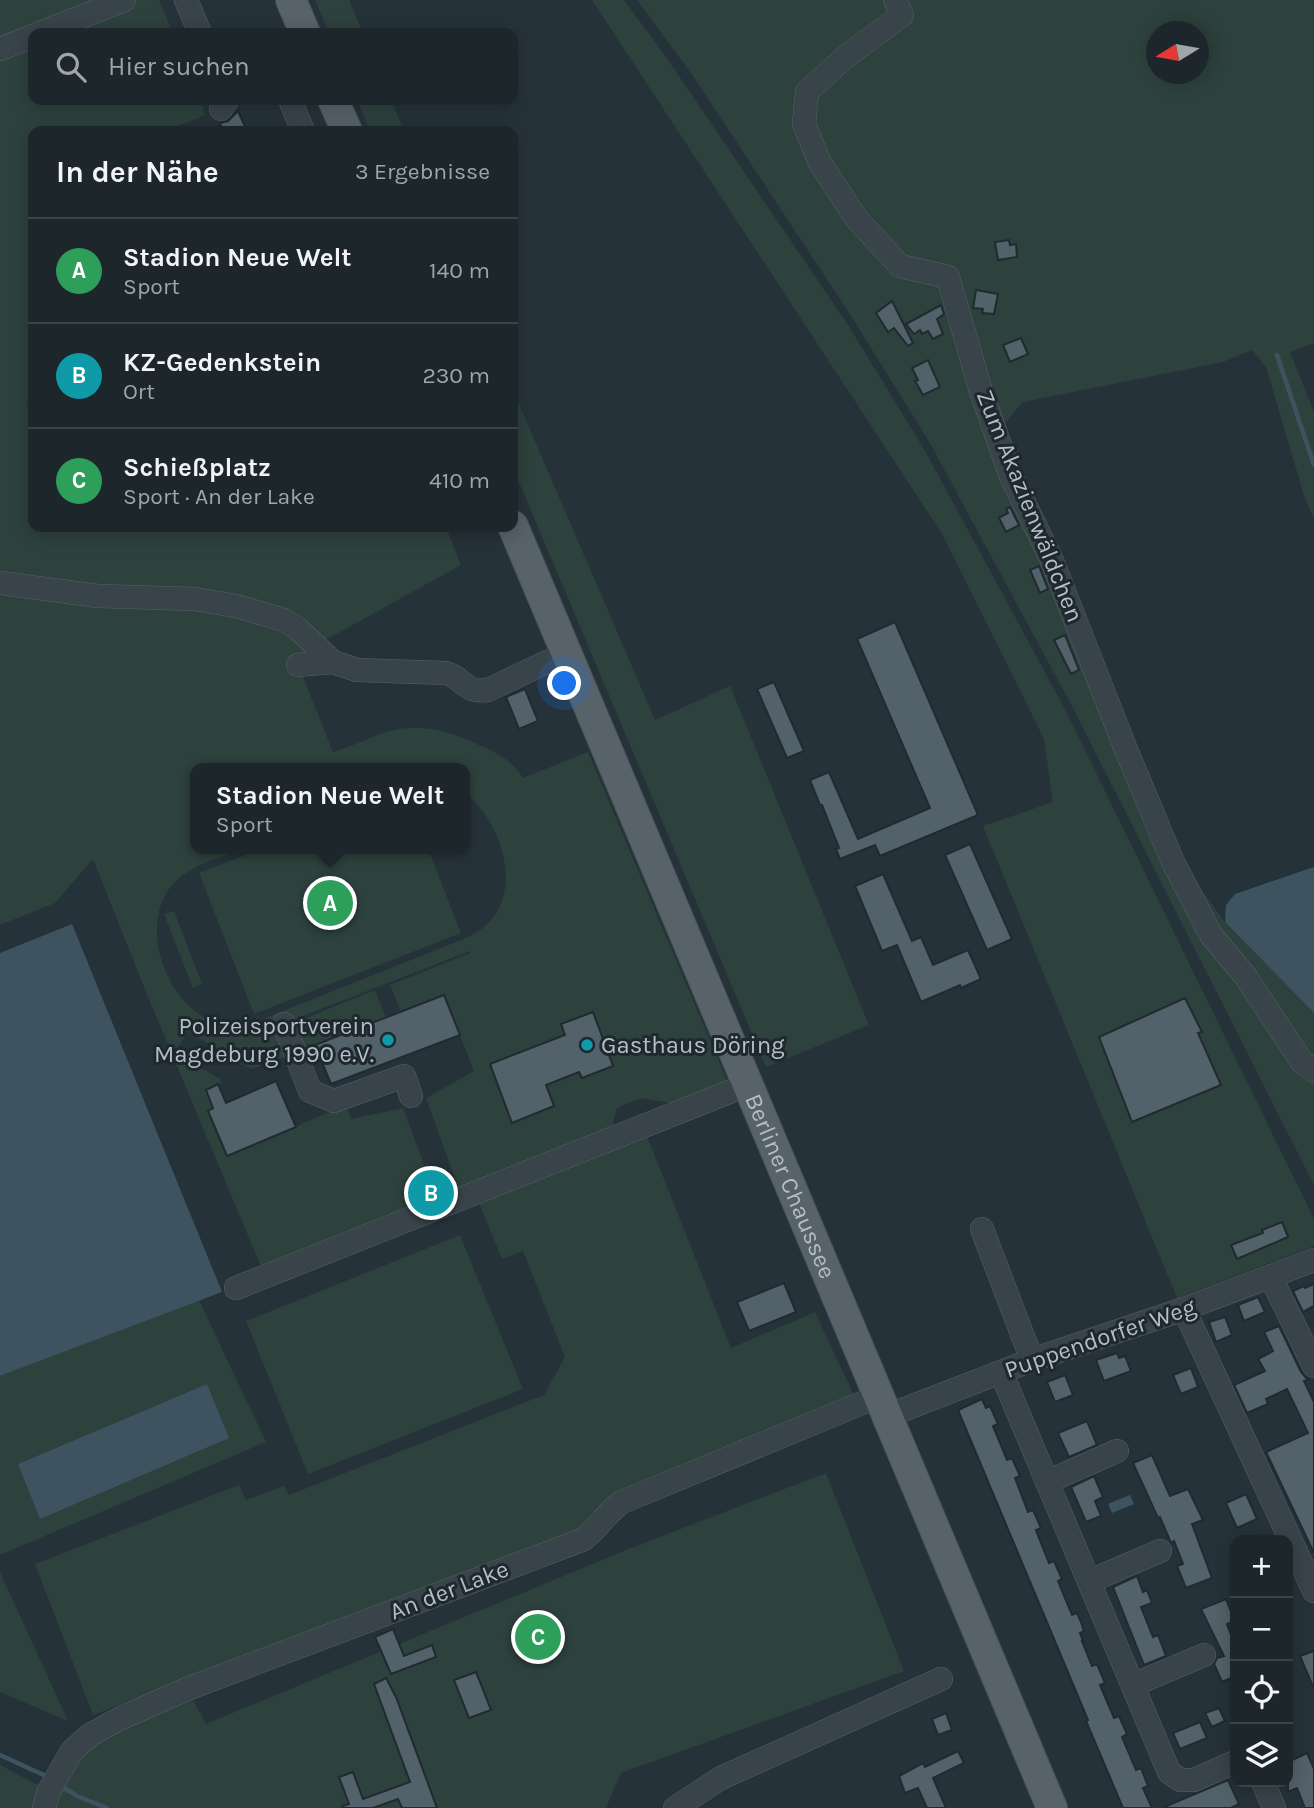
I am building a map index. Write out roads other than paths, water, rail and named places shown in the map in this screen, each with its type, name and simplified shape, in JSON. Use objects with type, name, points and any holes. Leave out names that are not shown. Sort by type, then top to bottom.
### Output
[{"type":"main road","points":[[291,0],[303,28]]},
{"type":"main road","points":[[335,105],[344,126]]},
{"type":"main road","name":"Berliner Chaussee","points":[[516,532],[1052,1808]]},
{"type":"street","points":[[53,28],[124,0]]},
{"type":"street","points":[[186,0],[198,28]]},
{"type":"street","name":"Zum Akazienwäldchen","points":[[895,0],[902,15],[843,59],[807,92],[804,124],[820,163],[856,218],[900,266],[948,277],[1010,474],[1051,558],[1173,862],[1211,935],[1246,977],[1302,1062],[1314,1071]]},
{"type":"street","points":[[0,49],[28,38]]},
{"type":"street","points":[[292,105],[301,126]]},
{"type":"street","points":[[0,583],[98,596],[195,599],[236,606],[284,620],[298,629],[334,662],[356,670],[451,674],[470,689],[488,690],[566,653]]},
{"type":"street","points":[[298,665],[334,662]]},
{"type":"street","points":[[284,1024],[310,1091],[334,1101],[404,1076],[411,1096]]},
{"type":"street","points":[[236,1288],[747,1085]]},
{"type":"street","points":[[982,1230],[1032,1360]]},
{"type":"street","name":"Puppendorfer Weg","points":[[883,1406],[1001,1372],[1184,1309],[1314,1260]]},
{"type":"street","points":[[1272,1277],[1314,1366]]},
{"type":"street","points":[[1184,1309],[1314,1591]]},
{"type":"street","points":[[1001,1372],[1169,1772],[1180,1780],[1194,1780],[1230,1764]]},
{"type":"street","name":"An der Lake","points":[[46,1800],[72,1751],[85,1739],[119,1719],[187,1689],[583,1540],[622,1502],[883,1406]]},
{"type":"street","points":[[1047,1482],[1117,1451]]},
{"type":"street","points":[[1090,1581],[1160,1551]]},
{"type":"street","points":[[1133,1685],[1204,1655]]},
{"type":"street","points":[[675,1808],[721,1778],[941,1679]]},
{"type":"street","points":[[1265,1787],[1274,1808]]},
{"type":"water","points":[[1314,867],[1314,1013],[1225,922],[1226,905],[1235,894]]},
{"type":"water","points":[[72,924],[222,1292],[0,1376],[0,953]]},
{"type":"water","points":[[207,1384],[229,1438],[40,1519],[18,1464]]},
{"type":"water","points":[[1130,1495],[1134,1504],[1112,1513],[1108,1504]]},
{"type":"waterway","points":[[1277,355],[1314,465]]},
{"type":"waterway","points":[[0,1755],[48,1777]]},
{"type":"waterway","points":[[61,1786],[77,1796],[107,1808]]},
{"type":"place","name":"Stadion Neue Welt","points":[[330,903]]},
{"type":"place","name":"Polizeisportverein Magdeburg 1990 e.V.","points":[[388,1040]]},
{"type":"place","name":"Gasthaus Döring","points":[[587,1045]]},
{"type":"place","name":"KZ-Gedenkstein","points":[[431,1193]]},
{"type":"place","name":"Schießplatz","points":[[538,1637]]}]
